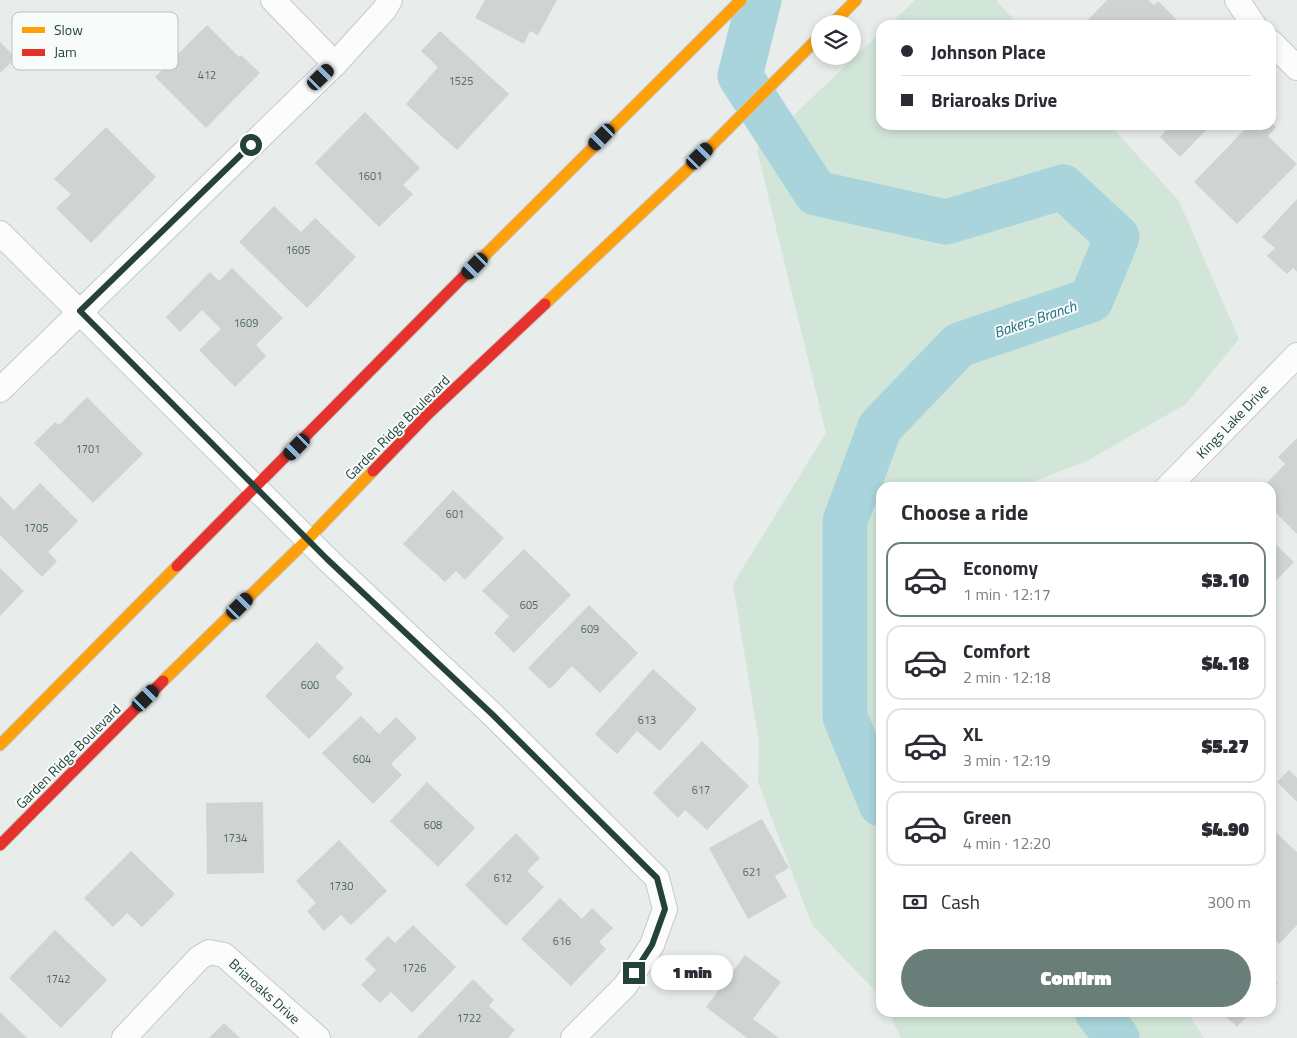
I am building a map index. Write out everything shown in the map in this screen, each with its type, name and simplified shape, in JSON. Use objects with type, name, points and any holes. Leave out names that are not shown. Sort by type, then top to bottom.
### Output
[{"type":"main road","points":[[0,745],[630,109],[741,0]]},
{"type":"main road","points":[[841,15],[856,0]]},
{"type":"main road","name":"Garden Ridge Boulevard","points":[[0,846],[67,776],[308,540],[428,414],[686,170],[811,45]]},
{"type":"street","points":[[273,0],[335,64]]},
{"type":"street","points":[[0,390],[335,64],[390,0]]},
{"type":"street","points":[[1237,0],[1251,20]]},
{"type":"street","points":[[1276,47],[1297,68]]},
{"type":"street","points":[[0,232],[308,540],[493,715],[657,878],[665,909],[652,945],[625,986],[573,1038]]},
{"type":"street","name":"Kings Lake Drive","points":[[1173,482],[1297,354]]},
{"type":"street","name":"Briaroaks Drive","points":[[124,1038],[199,958],[209,952],[224,955],[318,1038]]},
{"type":"green space","points":[[915,0],[996,0],[1014,20],[894,20]]},
{"type":"green space","points":[[876,37],[876,130],[1115,130],[1179,201],[1239,339],[1186,404],[1085,462],[1032,482],[876,482],[876,992],[812,925],[758,782],[759,742],[733,584],[826,433],[757,150],[846,65],[861,65],[861,51]]},
{"type":"green space","points":[[891,1017],[1191,1017],[1204,1038],[901,1038]]},
{"type":"building","points":[[485,0],[557,0],[538,35],[530,31],[524,44],[475,18]]},
{"type":"building","points":[[1107,0],[1148,0],[1154,5],[1158,1],[1177,20],[1088,20]]},
{"type":"building","points":[[207,25],[239,57],[241,55],[260,73],[206,128],[155,77],[162,70],[178,70],[178,54]]},
{"type":"building","points":[[440,31],[509,94],[457,150],[406,104],[438,67],[421,51]]},
{"type":"building","points":[[0,42],[12,54],[12,62],[0,73]]},
{"type":"building","points":[[365,112],[420,168],[403,185],[413,194],[379,227],[315,163]]},
{"type":"building","points":[[106,127],[156,177],[91,243],[56,208],[71,194],[54,179]]},
{"type":"building","points":[[1166,130],[1206,130],[1180,157],[1160,137]]},
{"type":"building","points":[[1244,130],[1273,130],[1268,136],[1297,164],[1237,224],[1194,182]]},
{"type":"building","points":[[1297,199],[1297,272],[1293,268],[1287,274],[1267,256],[1275,248],[1262,237]]},
{"type":"building","points":[[274,206],[301,232],[315,218],[356,257],[307,308],[239,242]]},
{"type":"building","points":[[232,268],[283,318],[256,345],[266,356],[235,387],[199,350],[221,329],[202,310],[180,332],[166,317],[210,272],[219,281]]},
{"type":"building","points":[[87,397],[143,454],[93,503],[34,443],[55,422],[59,425]]},
{"type":"building","points":[[1297,438],[1297,534],[1276,513],[1276,482],[1268,482],[1285,464],[1278,457]]},
{"type":"building","points":[[40,483],[78,521],[48,552],[57,561],[42,577],[0,535],[0,496],[14,510]]},
{"type":"building","points":[[453,490],[504,538],[465,580],[456,571],[445,582],[403,544]]},
{"type":"building","points":[[1276,545],[1294,562],[1276,581]]},
{"type":"building","points":[[524,549],[571,595],[514,653],[494,633],[509,616],[482,591]]},
{"type":"building","points":[[0,568],[24,591],[0,616]]},
{"type":"building","points":[[589,605],[638,653],[600,693],[572,666],[550,689],[528,668]]},
{"type":"building","points":[[317,642],[344,668],[335,677],[353,694],[309,739],[265,696]]},
{"type":"building","points":[[653,669],[697,709],[660,751],[637,731],[617,754],[595,734]]},
{"type":"building","points":[[361,716],[379,734],[396,717],[417,738],[391,764],[402,775],[373,804],[322,753]]},
{"type":"building","points":[[702,741],[749,786],[707,830],[685,810],[678,818],[653,793]]},
{"type":"building","points":[[1289,770],[1297,778],[1297,802],[1277,782]]},
{"type":"building","points":[[427,782],[475,828],[438,867],[390,821]]},
{"type":"building","points":[[263,802],[264,873],[207,874],[206,803]]},
{"type":"building","points":[[762,819],[789,868],[775,876],[787,897],[748,919],[709,848]]},
{"type":"building","points":[[516,833],[540,858],[527,871],[544,887],[506,926],[465,885]]},
{"type":"building","points":[[1276,833],[1297,852],[1297,925],[1279,944],[1276,941]]},
{"type":"building","points":[[339,840],[387,891],[351,925],[341,915],[324,931],[307,911],[316,903],[296,881]]},
{"type":"building","points":[[131,851],[175,894],[142,927],[127,913],[113,927],[84,898]]},
{"type":"building","points":[[560,898],[582,919],[592,908],[613,928],[599,942],[606,949],[571,986],[521,939]]},
{"type":"building","points":[[413,925],[456,967],[412,1013],[391,992],[380,1003],[361,985],[376,970],[365,959],[388,936],[395,943]]},
{"type":"building","points":[[55,930],[107,980],[61,1028],[9,978]]},
{"type":"building","points":[[745,955],[781,982],[753,1019],[779,1038],[747,1038],[706,1007]]},
{"type":"building","points":[[473,979],[494,1000],[489,1006],[515,1030],[508,1038],[417,1038]]},
{"type":"building","points":[[0,1012],[27,1038],[0,1038]]},
{"type":"building","points":[[1226,1017],[1246,1017],[1237,1027]]},
{"type":"building","points":[[224,1023],[240,1038],[209,1038]]},
{"type":"waterway","name":"Bakers Branch","points":[[759,0],[740,76],[816,193],[946,222],[1063,187],[1117,237],[1091,300],[959,345],[880,427],[845,521],[845,717],[876,792]]},
{"type":"waterway","name":"Bakers Branch","points":[[1101,1017],[1117,1038]]},
{"type":"traffic: slow","points":[[463,277],[741,0]]},
{"type":"traffic: slow","points":[[841,15],[856,0]]},
{"type":"traffic: slow","points":[[545,304],[687,170],[811,45]]},
{"type":"traffic: slow","points":[[163,681],[308,539],[373,471]]},
{"type":"traffic: slow","points":[[0,745],[177,566]]},
{"type":"traffic: jam","points":[[177,566],[463,277]]},
{"type":"traffic: jam","points":[[373,471],[428,414],[545,304]]},
{"type":"traffic: jam","points":[[0,845],[163,681]]},
{"type":"route","points":[[251,145],[80,311],[327,559],[493,715],[657,878],[665,909],[652,945],[634,973]]}]
